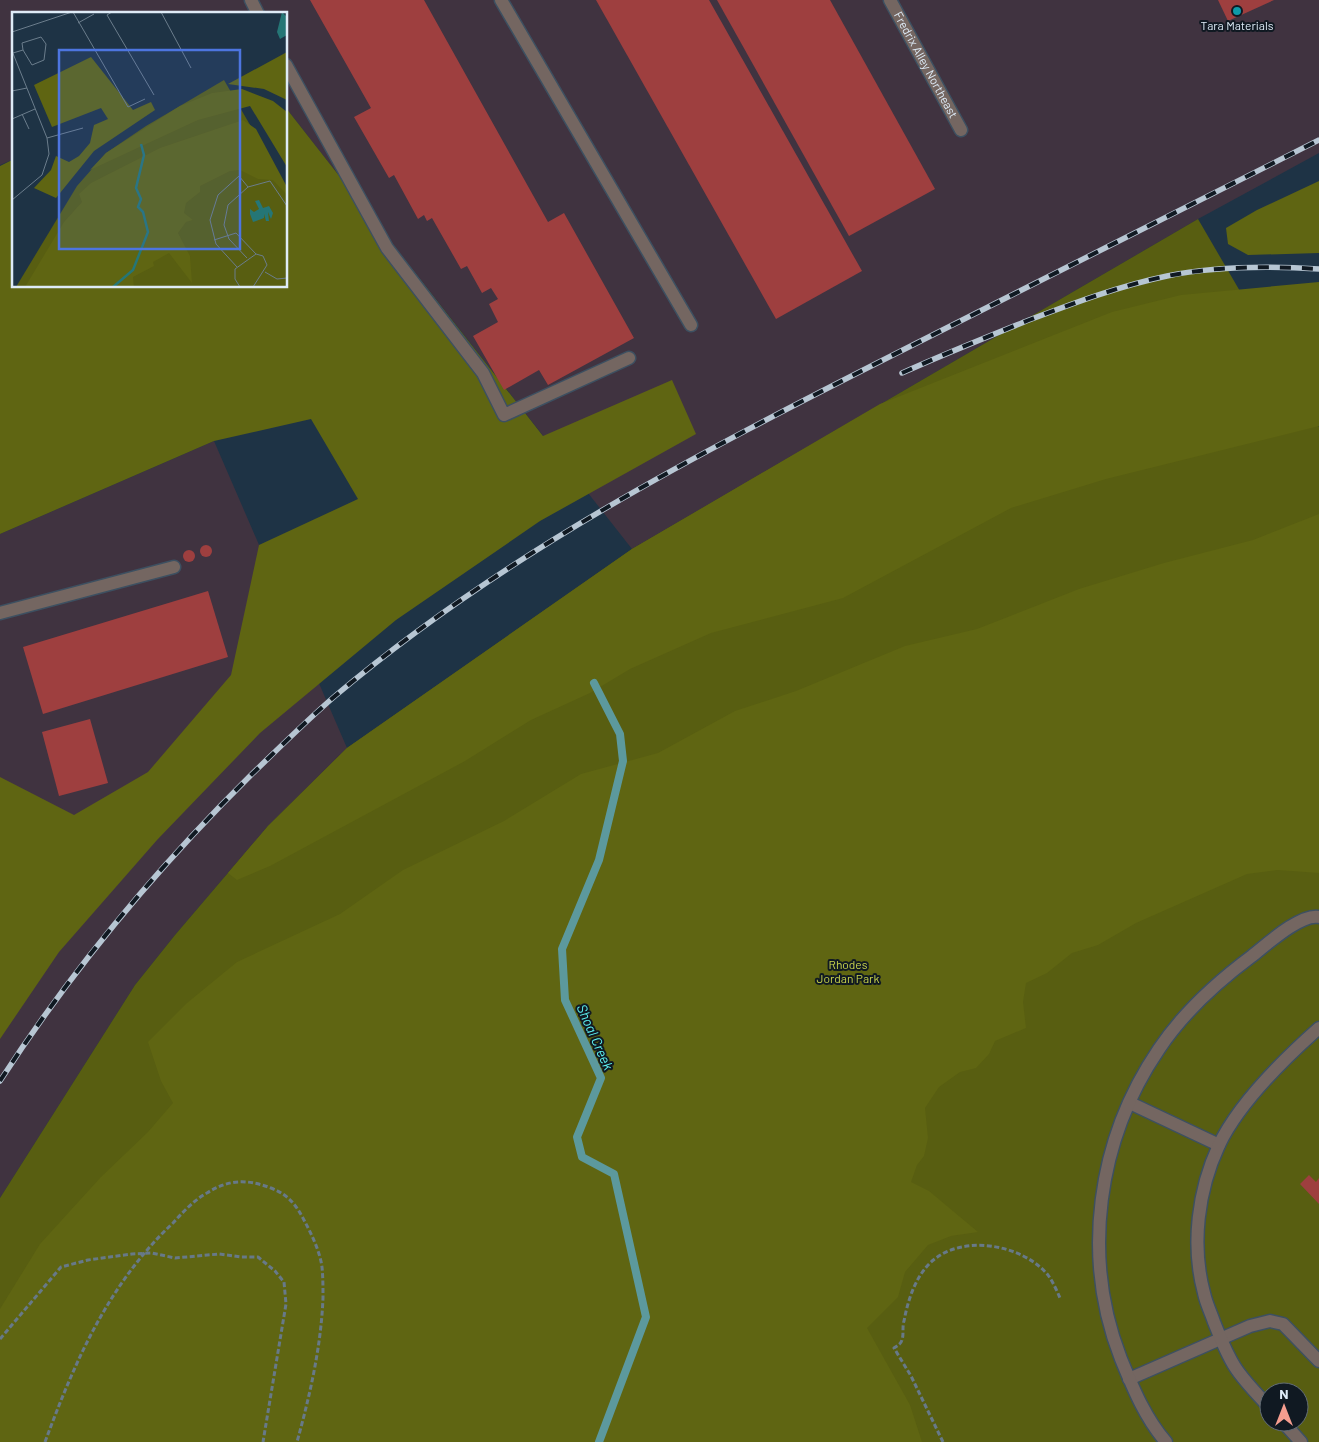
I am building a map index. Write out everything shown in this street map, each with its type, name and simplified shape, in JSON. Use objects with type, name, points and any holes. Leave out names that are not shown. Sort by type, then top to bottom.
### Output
[{"type":"street","points":[[251,0],[257,12]]},
{"type":"street","points":[[501,0],[691,325]]},
{"type":"street","name":"Fredrix Alley Northeast","points":[[890,0],[961,130]]},
{"type":"street","points":[[288,68],[387,248],[483,373],[504,414],[629,358]]},
{"type":"street","points":[[0,613],[174,567]]},
{"type":"street","points":[[1166,1442],[1141,1405],[1129,1378],[1114,1340],[1104,1302],[1099,1230],[1103,1190],[1111,1153],[1130,1103],[1159,1049],[1180,1022],[1236,968],[1296,923],[1310,917],[1319,917]]},
{"type":"street","points":[[1259,1395],[1235,1367],[1220,1339],[1204,1294],[1198,1242],[1200,1208],[1207,1175],[1219,1145],[1229,1127],[1276,1068],[1319,1028]]},
{"type":"street","points":[[1130,1103],[1219,1145]]},
{"type":"street","points":[[1129,1378],[1261,1322],[1283,1324],[1319,1361]]},
{"type":"street","points":[[1292,1432],[1301,1442]]},
{"type":"path","points":[[45,1442],[70,1378],[97,1321],[126,1274],[157,1237],[193,1203],[206,1193],[222,1186],[240,1182],[253,1182],[274,1189],[287,1196],[296,1204],[316,1245],[322,1266],[323,1282],[318,1348],[313,1382],[297,1442]]},
{"type":"path","points":[[943,1442],[911,1376],[894,1348],[901,1343],[907,1308],[914,1287],[922,1272],[932,1261],[958,1248],[969,1245],[994,1247],[1018,1254],[1034,1263],[1047,1274],[1060,1298]]},
{"type":"path","points":[[0,1339],[61,1267],[88,1260],[144,1253],[175,1258],[219,1254],[258,1257],[275,1271],[284,1282],[286,1304],[263,1442]]},
{"type":"shaded area","points":[[0,0],[1319,0],[1319,153],[1198,219],[632,549],[288,111],[288,12],[12,12],[12,160],[0,165]]},
{"type":"shaded area","points":[[214,441],[347,748],[268,826],[135,985],[0,1198],[0,534]]},
{"type":"green space","points":[[288,111],[543,436],[672,380],[696,434],[540,521],[396,620],[260,733],[157,840],[59,952],[0,1039],[0,777],[74,815],[148,772],[231,675],[259,545],[358,499],[311,419],[214,441],[0,534],[0,166],[12,160],[12,288],[288,288]]},
{"type":"green space","points":[[1319,181],[1319,253],[1248,255],[1228,244],[1226,228],[1257,210]]},
{"type":"green space","name":"Rhodes Jordan Park","points":[[1198,219],[1319,427],[1319,1442],[0,1442],[0,1198],[135,985],[268,826],[347,748],[632,549]]},
{"type":"green space","points":[[1319,282],[1319,426],[1106,479],[1011,508],[843,598],[711,633],[630,669],[590,693],[531,720],[465,761],[270,866],[237,880],[228,873],[268,826],[347,748],[632,549],[880,404],[1112,312],[1181,295]]},
{"type":"green space","points":[[1319,514],[1319,873],[1278,870],[1247,874],[1136,923],[1098,945],[1072,953],[1047,973],[1026,983],[1023,1002],[1026,1028],[995,1041],[989,1054],[976,1068],[960,1072],[939,1087],[925,1108],[928,1138],[924,1156],[917,1165],[911,1182],[929,1191],[978,1232],[951,1236],[928,1245],[905,1272],[898,1297],[867,1328],[910,1405],[922,1442],[0,1442],[0,1309],[40,1244],[101,1177],[148,1132],[173,1103],[161,1081],[148,1042],[187,1003],[237,962],[340,914],[403,870],[504,821],[581,774],[658,753],[735,711],[796,691],[905,646],[977,629],[1079,589],[1164,563],[1253,540]]},
{"type":"building","points":[[310,0],[424,0],[548,222],[564,213],[634,338],[548,385],[539,370],[504,390],[473,336],[498,322],[489,304],[498,299],[491,288],[482,293],[467,266],[461,269],[432,218],[427,221],[424,215],[418,219],[394,175],[389,178],[354,117],[371,108]]},
{"type":"building","points":[[596,0],[709,0],[862,271],[776,319]]},
{"type":"building","points":[[717,0],[830,0],[935,189],[849,236]]},
{"type":"building","name":"Tara Materials","points":[[1218,0],[1274,0],[1228,21]]},
{"type":"building","points":[[204,545],[208,545],[212,551],[208,557],[204,557],[200,553],[200,549]]},
{"type":"building","points":[[187,550],[191,550],[195,556],[191,562],[187,562],[183,558],[183,554]]},
{"type":"building","points":[[208,591],[228,657],[43,714],[23,647]]},
{"type":"building","points":[[90,719],[108,783],[59,796],[42,732]]},
{"type":"building","points":[[1309,1175],[1316,1182],[1319,1178],[1319,1204],[1300,1184]]},
{"type":"waterway","name":"Shoal Creek","points":[[594,683],[620,734],[623,761],[599,860],[562,949],[565,1000],[601,1078],[577,1137],[582,1157],[614,1174],[646,1317],[599,1442]]},
{"type":"railway","points":[[0,1081],[86,959],[149,883],[216,811],[282,745],[335,696],[399,645],[465,597],[533,552],[674,469],[891,356],[1319,140]]},
{"type":"railway","points":[[902,373],[1046,314],[1097,295],[1149,280],[1204,270],[1262,267],[1319,269]]},
{"type":"place","name":"Tara Materials","points":[[1237,11]]}]
